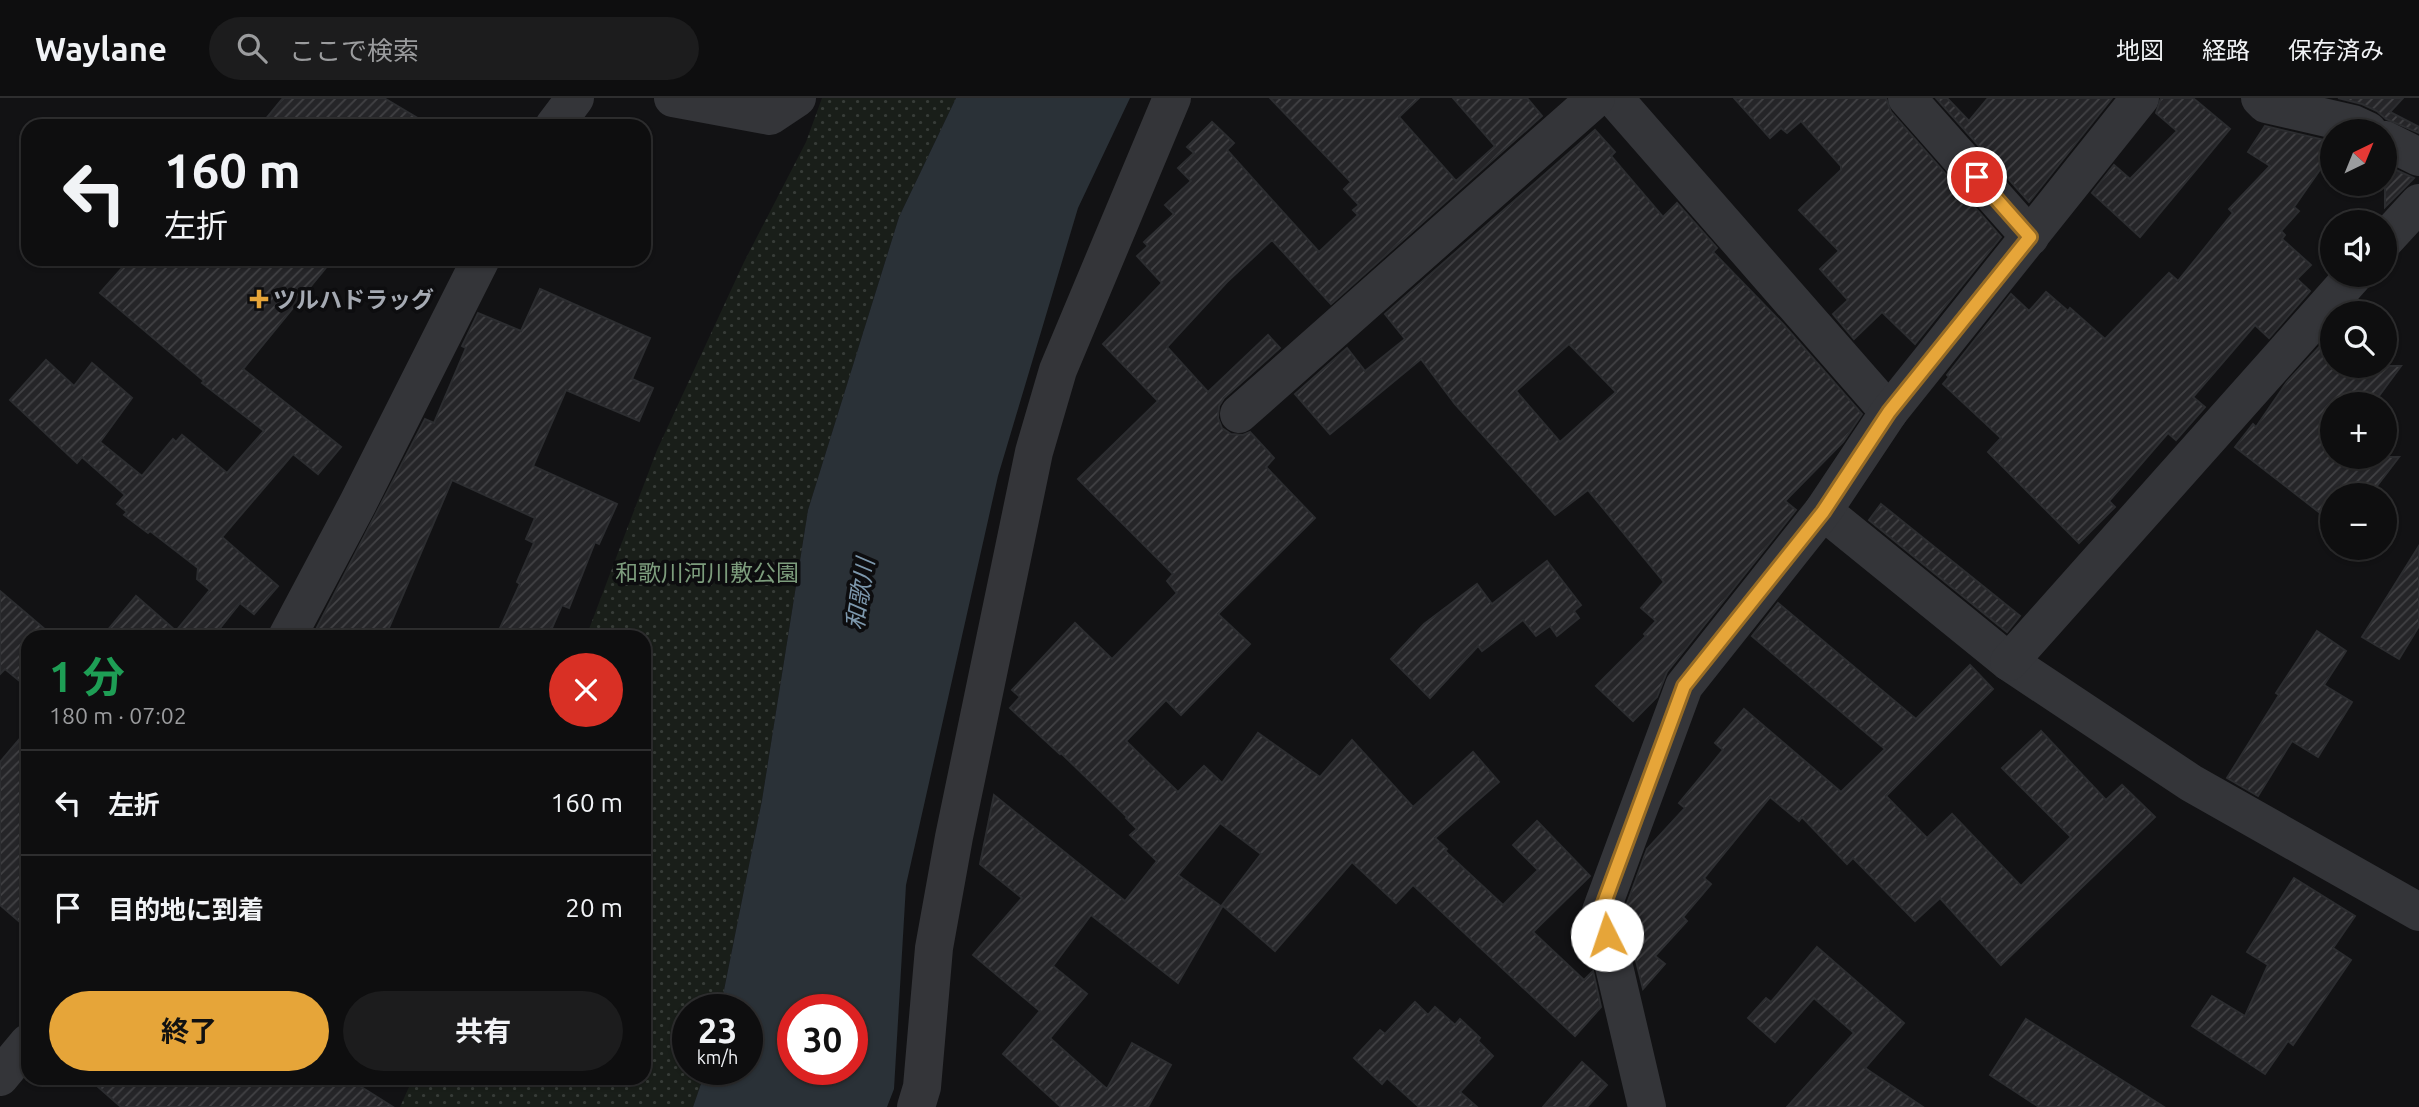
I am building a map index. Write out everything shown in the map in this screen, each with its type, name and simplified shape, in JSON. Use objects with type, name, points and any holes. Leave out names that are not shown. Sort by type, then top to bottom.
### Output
[{"type":"street","points":[[544,119],[551,98]]},
{"type":"street","points":[[559,119],[575,98]]},
{"type":"street","points":[[673,98],[770,116],[797,98]]},
{"type":"street","points":[[916,1107],[922,1087],[934,948],[1034,452],[1058,370],[1172,98]]},
{"type":"street","points":[[1239,414],[1596,98]]},
{"type":"street","points":[[1614,98],[1889,412]]},
{"type":"street","points":[[1907,98],[2030,237]]},
{"type":"street","points":[[1647,1107],[1601,911],[1684,686],[1823,512],[1889,412],[2140,98]]},
{"type":"street","points":[[2260,98],[2266,104],[2331,119]]},
{"type":"street","points":[[2398,146],[2419,157]]},
{"type":"street","points":[[2397,227],[2419,203]]},
{"type":"street","points":[[291,630],[477,266]]},
{"type":"street","points":[[2009,662],[2343,287]]},
{"type":"street","points":[[1823,512],[2009,662],[2191,783],[2419,912]]},
{"type":"street","points":[[0,1077],[21,1052]]},
{"type":"green space","name":"和歌川河川敷公園","points":[[822,98],[956,98],[899,217],[808,510],[762,800],[723,994],[672,994],[672,1085],[701,1085],[693,1107],[400,1107],[410,1085],[651,1085],[651,630],[589,630],[657,450],[744,262],[806,142]]},
{"type":"water","name":"和歌川","points":[[956,98],[1130,98],[1078,208],[998,476],[906,885],[894,1089],[887,1107],[693,1107],[701,1085],[763,1085],[763,994],[723,994],[762,800],[808,510],[899,217]]},
{"type":"building","points":[[283,98],[384,98],[419,119],[266,119]]},
{"type":"building","points":[[1270,98],[1419,98],[1399,117],[1456,181],[1495,146],[1453,98],[1527,98],[1542,116],[1331,304],[1272,240],[1227,282],[1167,347],[1208,392],[1268,335],[1280,348],[1224,398],[1219,406],[1218,418],[1222,428],[1231,434],[1243,435],[1250,432],[1274,458],[1266,467],[1315,518],[1218,614],[1250,644],[1181,715],[1166,700],[1126,741],[1178,792],[1204,766],[1222,783],[1258,733],[1320,777],[1352,740],[1413,807],[1473,752],[1499,782],[1435,838],[1447,849],[1445,851],[1503,905],[1538,870],[1513,845],[1537,821],[1590,876],[1533,932],[1584,980],[1593,971],[1601,1007],[1575,1036],[1413,885],[1396,903],[1352,862],[1275,951],[1222,905],[1261,854],[1220,823],[1178,875],[1222,907],[1178,983],[1091,915],[1053,966],[1087,994],[1050,1038],[1107,1089],[1132,1043],[1171,1065],[1148,1107],[1061,1107],[1003,1054],[1040,1011],[973,955],[1022,898],[980,864],[994,795],[1125,901],[1157,861],[1130,835],[1137,829],[1127,817],[1010,708],[1020,697],[1012,690],[1075,623],[1112,659],[1177,593],[1167,581],[1173,574],[1078,479],[1158,401],[1103,344],[1162,283],[1137,256],[1148,246],[1144,242],[1174,214],[1165,205],[1191,181],[1178,168],[1194,153],[1187,147],[1212,122],[1234,143],[1227,150],[1319,252],[1358,215],[1353,210],[1359,205],[1344,189],[1351,182]]},
{"type":"building","points":[[1734,98],[1886,98],[1891,112],[2001,237],[1915,344],[1882,312],[1854,339],[1833,314],[1848,300],[1820,269],[1839,251],[1799,210],[1841,170],[1841,166],[1801,121],[1787,133],[1781,128],[1770,138]]},
{"type":"building","points":[[1936,98],[1947,98],[1969,121],[1988,98],[2112,98],[2029,202]]},
{"type":"building","points":[[2161,98],[2193,98],[2230,129],[2140,237],[2092,193],[2114,165],[2130,179],[2177,131],[2156,113]]},
{"type":"building","points":[[2338,98],[2403,98],[2390,112],[2419,127],[2419,133],[2398,124],[2398,119],[2386,119],[2362,104]]},
{"type":"building","points":[[2265,126],[2320,139],[2320,170],[2294,207],[2299,211],[2281,231],[2285,235],[2282,239],[2311,265],[2297,279],[2310,291],[2269,338],[2255,325],[2193,397],[2205,407],[2176,440],[2168,433],[2109,501],[2115,507],[2079,543],[1988,452],[2001,438],[1943,384],[1949,377],[1947,375],[2011,294],[2029,311],[2046,292],[2068,311],[2070,308],[2105,339],[2169,273],[2178,281],[2233,213],[2229,209],[2270,166],[2248,152]]},
{"type":"building","points":[[1595,130],[1615,152],[1611,156],[1663,217],[1677,203],[1717,248],[1713,252],[1782,323],[1862,414],[1843,442],[1785,501],[1796,510],[1667,672],[1657,697],[1633,721],[1596,686],[1646,636],[1644,634],[1656,621],[1641,608],[1664,582],[1588,490],[1555,515],[1455,404],[1421,359],[1330,434],[1295,394],[1347,348],[1365,371],[1405,339],[1385,314]],"holes":[[[1569,344],[1616,392],[1560,442],[1516,391]]]},
{"type":"building","points":[[2398,171],[2414,178],[2398,194]]},
{"type":"building","points":[[2385,196],[2396,196],[2385,207]]},
{"type":"building","points":[[124,266],[327,266],[243,369],[341,447],[318,474],[293,454],[222,537],[278,586],[254,614],[240,603],[219,630],[177,630],[210,590],[197,579],[198,568],[150,531],[148,533],[124,515],[127,512],[117,504],[125,495],[82,457],[77,463],[10,400],[46,360],[74,386],[92,363],[132,398],[100,442],[142,476],[173,439],[176,442],[182,435],[227,473],[264,431],[202,383],[204,381],[100,293]]},
{"type":"building","points":[[540,289],[650,338],[632,379],[653,388],[639,421],[566,390],[533,466],[617,504],[599,544],[595,542],[569,608],[562,605],[551,630],[499,630],[520,584],[517,582],[534,543],[526,539],[535,518],[452,480],[388,630],[316,630],[425,419],[434,423],[466,348],[462,346],[478,313],[521,331]]},
{"type":"building","points":[[2320,346],[2320,378],[2392,378],[2382,392],[2320,392],[2320,469],[2390,469],[2379,483],[2320,483],[2320,513],[2235,447],[2253,424],[2256,427],[2287,382]]},
{"type":"building","points":[[1881,504],[2020,616],[2007,632],[1869,520]]},
{"type":"building","points":[[2419,546],[2419,626],[2399,659],[2362,637]]},
{"type":"building","points":[[1547,561],[1581,605],[1574,611],[1579,618],[1557,636],[1550,626],[1536,636],[1523,620],[1482,651],[1478,646],[1430,698],[1391,659],[1424,624],[1477,584],[1492,604]]},
{"type":"building","points":[[0,591],[46,630],[21,630],[21,682],[5,669],[0,674]]},
{"type":"building","points":[[136,596],[175,630],[108,630]]},
{"type":"building","points":[[1778,603],[1916,719],[1970,665],[1993,689],[1886,796],[1927,838],[1952,814],[2021,886],[2071,837],[2002,768],[2041,731],[2106,800],[2122,785],[2155,817],[2001,965],[1940,898],[1915,921],[1853,858],[1847,864],[1802,817],[1799,821],[1770,797],[1704,878],[1711,884],[1683,917],[1687,921],[1655,956],[1665,964],[1643,989],[1629,933],[1639,922],[1625,909],[1647,849],[1685,808],[1679,803],[1723,750],[1715,743],[1744,709],[1841,792],[1885,749],[1752,636]]},
{"type":"building","points":[[2317,631],[2346,651],[2324,685],[2352,702],[2318,757],[2292,741],[2258,796],[2227,778],[2279,695],[2276,693]]},
{"type":"building","points":[[21,737],[21,923],[0,905],[0,762]]},
{"type":"building","points":[[2294,878],[2355,916],[2333,948],[2351,960],[2293,1045],[2288,1041],[2265,1074],[2192,1026],[2212,996],[2245,1016],[2268,965],[2247,952]]},
{"type":"building","points":[[1817,947],[1904,1023],[1865,1068],[1923,1107],[1787,1107],[1854,1033],[1814,998],[1775,1042],[1748,1018],[1766,998],[1771,1002]]},
{"type":"building","points":[[1415,1002],[1428,1015],[1435,1007],[1455,1025],[1460,1019],[1480,1038],[1478,1041],[1493,1056],[1460,1092],[1477,1107],[1419,1107],[1387,1078],[1382,1084],[1354,1058],[1380,1030],[1385,1034]]},
{"type":"building","points":[[2026,1019],[2164,1107],[2039,1107],[1990,1075]]},
{"type":"building","points":[[1582,1062],[1607,1085],[1587,1107],[1543,1107]]},
{"type":"building","points":[[96,1085],[358,1085],[393,1107],[121,1107]]},
{"type":"place","name":"ツルハドラッグ","points":[[259,299]]},
{"type":"route","points":[[1607,935],[1601,911],[1684,686],[1823,512],[1889,412],[2030,237],[1977,177]]}]
